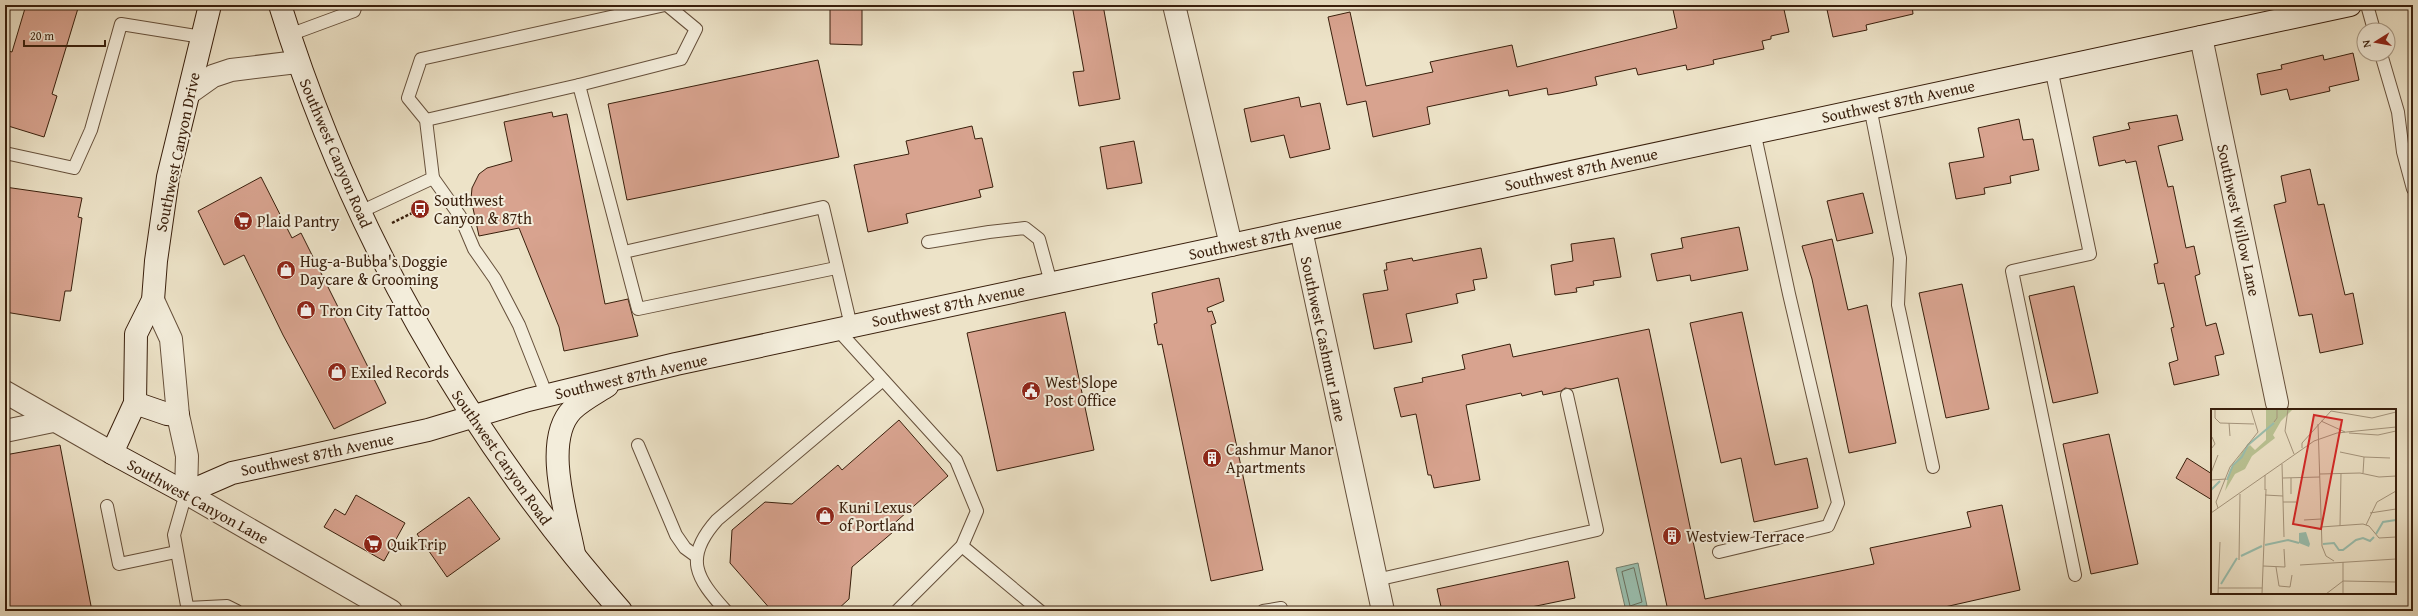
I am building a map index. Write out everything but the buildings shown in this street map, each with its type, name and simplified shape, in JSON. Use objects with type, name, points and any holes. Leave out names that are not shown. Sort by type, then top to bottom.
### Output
[{"type":"street","name":"Southwest Canyon Drive","points":[[112,453],[135,403],[136,334],[154,300],[156,261],[168,177],[210,5]]},
{"type":"street","name":"Southwest Canyon Road","points":[[280,5],[297,62],[345,183],[413,316],[452,385],[549,525],[620,611]]},
{"type":"street","points":[[1174,5],[1231,245]]},
{"type":"street","name":"Southwest 87th Avenue","points":[[186,493],[232,473],[424,431],[547,396],[618,378],[1051,282],[1231,245],[1754,131],[2350,5]]},
{"type":"street","name":"Southwest Willow Lane","points":[[2201,37],[2277,402]]},
{"type":"street","points":[[189,93],[213,76],[231,70],[297,62]]},
{"type":"street","name":"Southwest Cashmur Lane","points":[[1301,230],[1383,611]]},
{"type":"street","name":"Southwest Canyon Drive","points":[[154,300],[171,339],[178,415],[187,456],[186,493]]},
{"type":"street","points":[[575,557],[557,454],[559,434],[572,410],[618,378]]},
{"type":"street","name":"Southwest Canyon Lane","points":[[5,392],[53,421],[186,493],[391,611]]},
{"type":"street","points":[[135,403],[168,414],[178,415]]},
{"type":"street","points":[[5,432],[53,421]]},
{"type":"lane","points":[[289,35],[354,11],[356,5]]},
{"type":"lane","points":[[426,120],[579,85],[681,59],[696,29],[666,5],[421,59],[408,98],[426,120],[433,178],[460,216],[474,249],[498,285],[519,325],[547,396]]},
{"type":"lane","points":[[2367,5],[2372,22]]},
{"type":"lane","points":[[5,153],[74,168],[91,130],[121,24],[202,38]]},
{"type":"lane","points":[[2383,62],[2398,112],[2403,152],[2413,189]]},
{"type":"lane","points":[[2051,68],[2090,254],[2012,271],[2075,575]]},
{"type":"lane","points":[[579,85],[638,310],[836,268]]},
{"type":"lane","points":[[1870,107],[1900,258],[1898,305],[1934,467]]},
{"type":"lane","points":[[1719,552],[1828,526],[1838,503],[1789,294],[1754,131]]},
{"type":"lane","points":[[360,212],[433,178]]},
{"type":"lane","points":[[624,252],[823,207],[836,268],[844,328],[883,380],[956,460],[977,511],[962,546],[897,611]]},
{"type":"lane","points":[[928,242],[1025,228],[1039,239],[1051,282]]},
{"type":"lane","points":[[726,611],[706,589],[698,574],[696,556],[704,535],[717,520],[883,380]]},
{"type":"lane","points":[[1376,580],[1597,530],[1567,395]]},
{"type":"lane","points":[[638,445],[676,535],[685,548],[696,556]]},
{"type":"lane","points":[[186,493],[174,535],[188,609],[227,606],[237,611]]},
{"type":"lane","points":[[107,506],[119,564],[176,552]]},
{"type":"lane","points":[[962,546],[1040,611]]},
{"type":"lane","points":[[1263,611],[1281,608],[1282,611]]},
{"type":"path","points":[[371,234],[420,209]]},
{"type":"water","points":[[1638,563],[1647,606],[1626,611],[1616,568]]},
{"type":"place","name":"Southwest Canyon & 87th","points":[[420,209]]},
{"type":"place","name":"Plaid Pantry","points":[[243,221]]},
{"type":"place","name":"Hug-a-Bubba's Doggie Daycare & Grooming","points":[[286,270]]},
{"type":"place","name":"Tron City Tattoo","points":[[306,310]]},
{"type":"place","name":"Exiled Records","points":[[337,372]]},
{"type":"place","name":"West Slope Post Office","points":[[1031,391]]},
{"type":"place","name":"Cashmur Manor Apartments","points":[[1212,458]]},
{"type":"place","name":"Kuni Lexus of Portland","points":[[825,516]]},
{"type":"place","name":"Westview Terrace","points":[[1672,536]]},
{"type":"place","name":"QuikTrip","points":[[373,544]]}]
